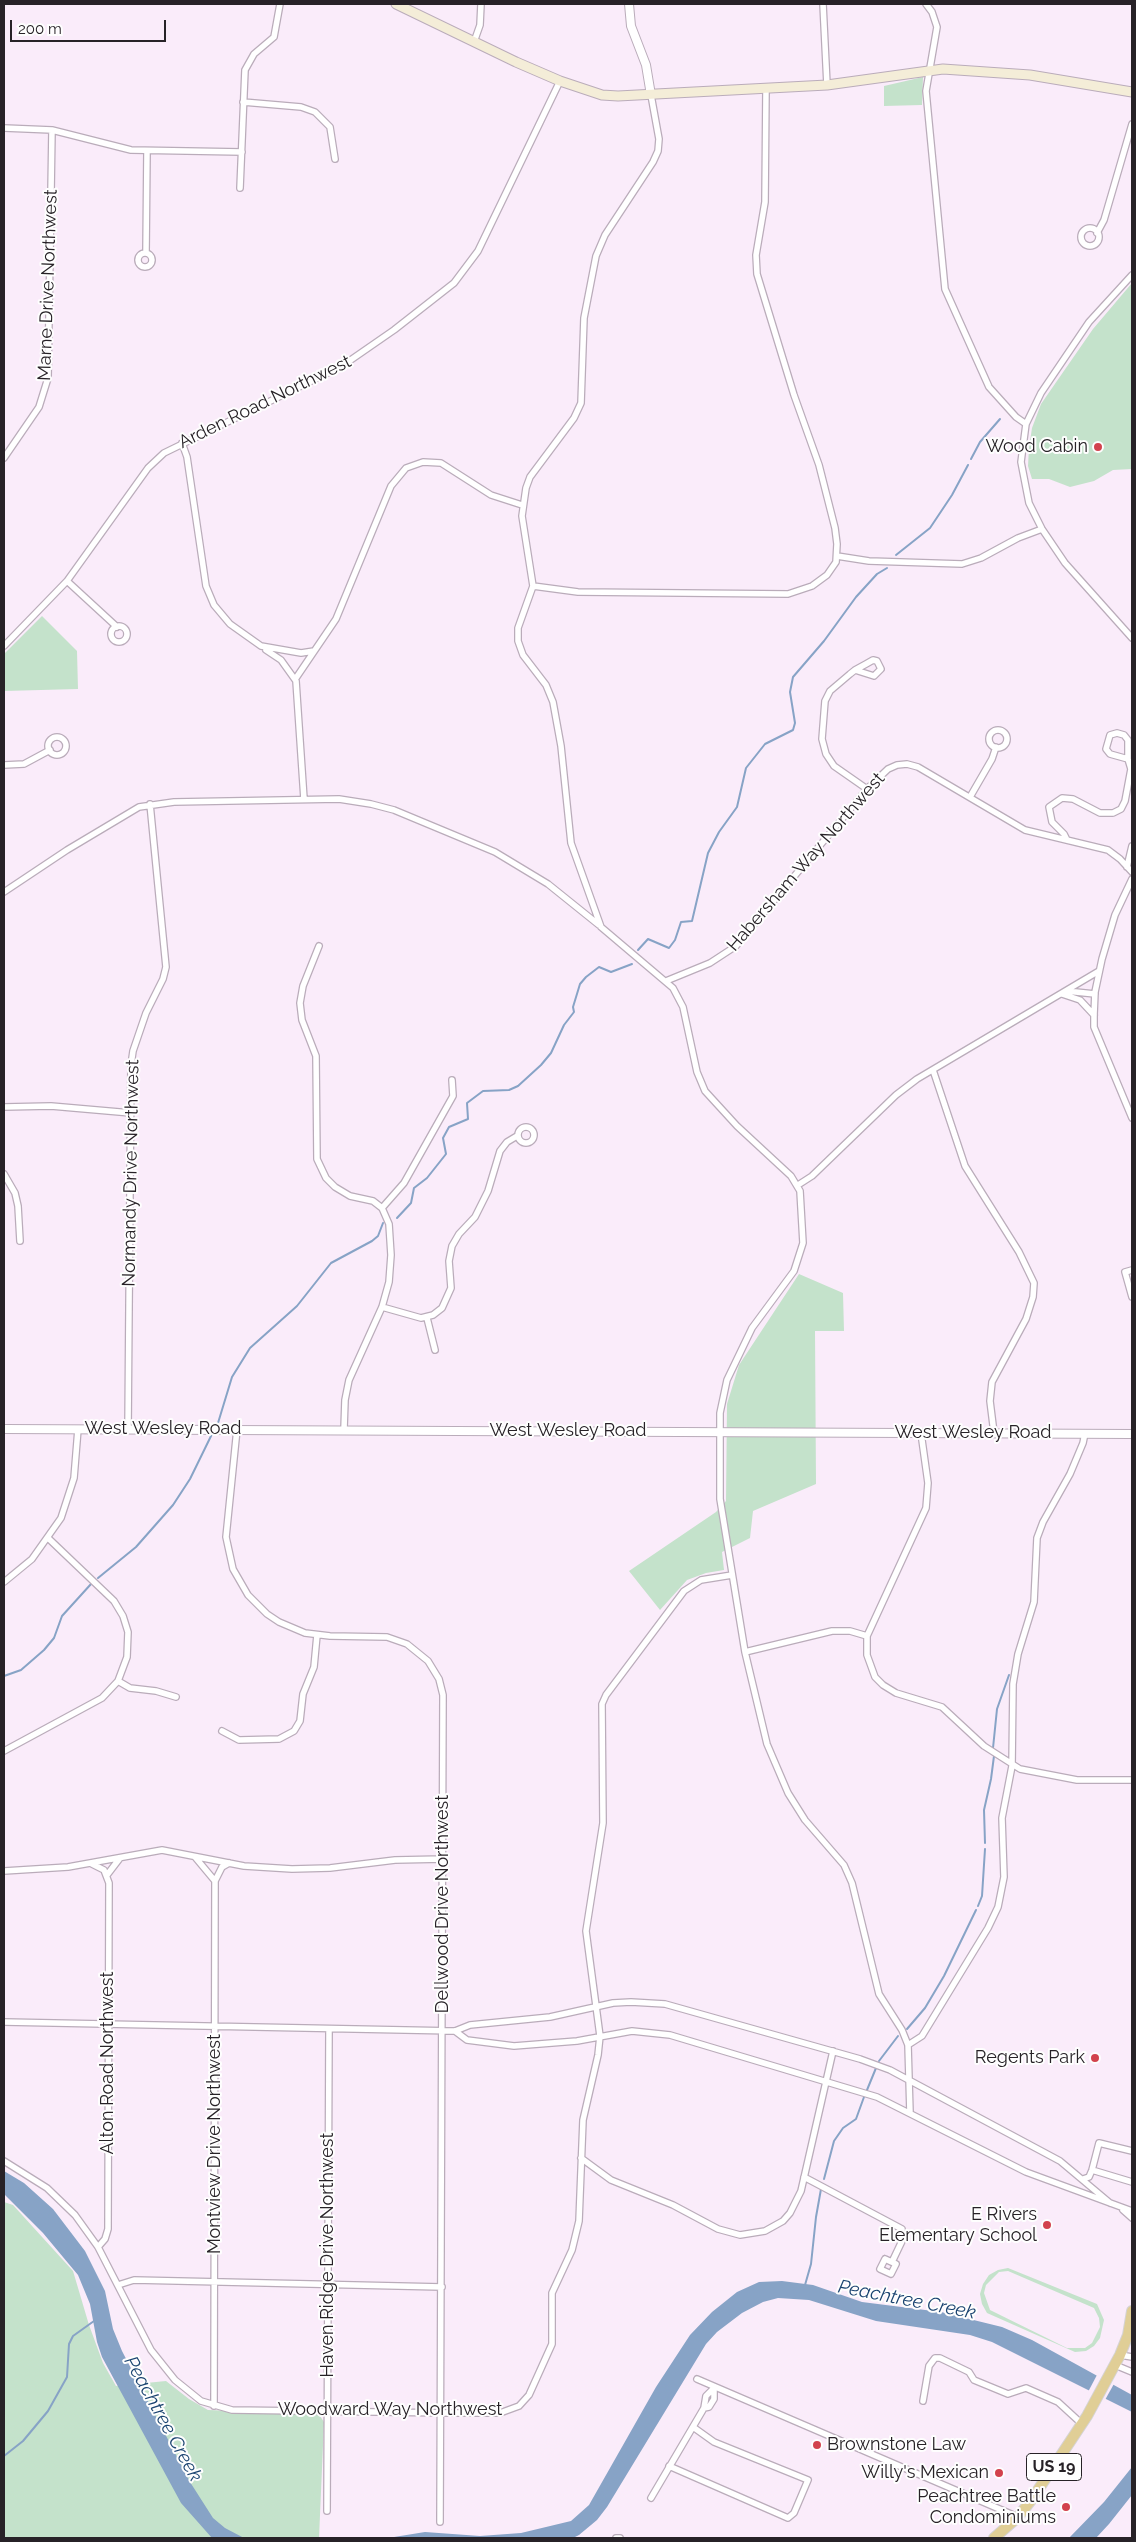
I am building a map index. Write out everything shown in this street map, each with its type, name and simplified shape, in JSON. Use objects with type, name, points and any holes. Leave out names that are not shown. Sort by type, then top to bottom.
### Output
[{"type":"highway","name":"US 19","points":[[994,2538],[1018,2517],[1085,2420],[1120,2355],[1128,2335],[1132,2311]]},
{"type":"main road","points":[[396,4],[560,81],[602,95],[827,85],[929,70],[973,70],[1022,74],[1132,92]]},
{"type":"street","points":[[240,188],[245,70],[254,54],[274,37],[280,4]]},
{"type":"street","points":[[474,42],[480,25],[482,4]]},
{"type":"street","points":[[601,926],[571,843],[562,746],[553,702],[546,685],[524,655],[518,641],[518,628],[533,586],[523,527],[522,506],[530,477],[574,418],[581,403],[584,318],[596,256],[604,237],[653,162],[658,151],[659,139],[646,65],[631,26],[629,4]]},
{"type":"street","points":[[823,4],[827,85]]},
{"type":"street","points":[[926,4],[932,12],[937,27],[926,91],[946,289],[989,387],[1016,417],[1026,424]]},
{"type":"street","name":"Arden Road Northwest","points":[[4,646],[67,581],[148,468],[164,453],[342,366],[394,330],[454,283],[478,251],[560,81]]},
{"type":"street","points":[[533,586],[578,592],[788,594],[804,590],[819,581],[833,567],[837,556],[835,528],[820,465],[794,395],[757,274],[756,255],[765,202],[766,89]]},
{"type":"street","points":[[243,102],[302,108],[315,112],[330,128],[335,159]]},
{"type":"street","points":[[1097,233],[1104,220],[1132,124]]},
{"type":"street","points":[[4,128],[52,130],[116,148],[147,151],[242,152]]},
{"type":"street","name":"Marne Drive Northwest","points":[[4,458],[39,407],[48,378],[52,130]]},
{"type":"street","points":[[146,252],[147,151]]},
{"type":"street","points":[[1132,275],[1081,333],[1041,393],[1026,424],[1021,450],[1022,476],[1029,503],[1042,529],[1065,563],[1132,638]]},
{"type":"street","points":[[182,443],[187,457],[209,595],[230,624],[281,660],[296,678],[304,799]]},
{"type":"street","points":[[296,678],[336,619],[391,486],[406,468],[423,462],[441,463],[491,495],[522,506]]},
{"type":"street","points":[[837,556],[869,561],[962,564],[981,558],[1018,538],[1042,529]]},
{"type":"street","points":[[67,581],[118,627]]},
{"type":"street","points":[[261,646],[302,654],[314,651]]},
{"type":"street","points":[[855,670],[827,695],[822,739],[826,754],[834,766],[867,789]]},
{"type":"street","points":[[1067,840],[1050,818],[1049,807],[1053,802],[1062,798],[1073,799],[1100,814],[1113,813],[1121,809],[1125,801],[1132,769],[1128,759],[1128,740],[1124,735],[1117,733],[1110,735],[1106,749],[1110,754],[1128,759]]},
{"type":"street","points":[[970,797],[992,759],[996,747]]},
{"type":"street","points":[[4,765],[24,764],[50,750]]},
{"type":"street","name":"Habersham Way Northwest","points":[[666,980],[710,963],[736,946],[867,789],[888,768],[907,764],[918,767],[1025,830],[1108,850],[1132,872]]},
{"type":"street","points":[[4,892],[128,813],[150,804],[339,799],[371,804],[449,832],[495,852],[525,869],[571,901],[666,980],[679,997],[683,1007],[697,1072],[705,1091],[798,1185],[802,1198],[804,1228],[799,1258],[789,1280],[752,1328],[733,1363],[722,1398],[719,1432],[720,1499],[752,1690],[773,1761],[788,1794],[805,1820],[836,1854],[848,1873],[863,1921],[879,1994],[902,2030],[908,2045],[910,2113]]},
{"type":"street","name":"Normandy Drive Northwest","points":[[128,1429],[133,1051],[146,1013],[163,978],[166,967],[150,804]]},
{"type":"street","points":[[1127,867],[1132,846]]},
{"type":"street","points":[[1132,879],[1116,915],[1098,971],[1094,1015],[1094,1027],[1132,1118]]},
{"type":"street","points":[[319,946],[302,986],[300,1004],[302,1020],[316,1056],[317,1159],[326,1178],[335,1187],[350,1196],[373,1201],[382,1208],[389,1224],[391,1256],[389,1282],[382,1307],[349,1380],[345,1400],[344,1429]]},
{"type":"street","points":[[798,1185],[812,1176],[896,1095],[933,1070],[1098,971]]},
{"type":"street","points":[[1066,991],[1095,992]]},
{"type":"street","points":[[1066,991],[1080,1000],[1094,1015]]},
{"type":"street","points":[[933,1070],[966,1166],[1019,1252],[1034,1283],[1033,1297],[1026,1319],[992,1382],[990,1401],[994,1433]]},
{"type":"street","points":[[382,1208],[404,1183],[453,1096],[452,1080]]},
{"type":"street","points":[[4,1107],[51,1106],[131,1113]]},
{"type":"street","points":[[382,1307],[414,1318],[427,1318],[438,1312],[447,1300],[451,1288],[449,1261],[452,1246],[459,1234],[475,1217],[488,1192],[500,1151],[507,1142],[517,1136]]},
{"type":"street","points":[[4,1174],[14,1193],[18,1206],[20,1241]]},
{"type":"street","points":[[1132,1270],[1125,1272],[1132,1297]]},
{"type":"street","points":[[427,1318],[435,1350]]},
{"type":"street","name":"West Wesley Road","points":[[4,1429],[344,1429],[1132,1434]]},
{"type":"street","points":[[4,1582],[22,1570],[48,1538],[61,1518],[71,1490],[76,1465],[78,1429]]},
{"type":"street","name":"Dellwood Drive Northwest","points":[[237,1429],[226,1525],[228,1550],[233,1569],[248,1595],[267,1614],[291,1628],[317,1635],[379,1636],[395,1639],[418,1651],[435,1671],[442,1687],[444,1702],[444,1859],[440,2522]]},
{"type":"street","points":[[921,1433],[928,1483],[926,1508],[867,1636],[868,1662],[883,1685],[896,1693],[942,1708],[984,1746],[1012,1766],[1041,1774],[1077,1780],[1132,1780]]},
{"type":"street","points":[[908,2045],[922,2036],[988,1928],[998,1907],[1004,1877],[1002,1818],[1012,1766],[1013,1683],[1018,1654],[1034,1602],[1037,1538],[1043,1522],[1070,1474],[1084,1443],[1085,1434]]},
{"type":"street","points":[[4,1751],[95,1703],[108,1693],[118,1681],[129,1649],[128,1632],[123,1616],[104,1590],[48,1538]]},
{"type":"street","name":"Woodward Way Northwest","points":[[4,2160],[33,2177],[61,2201],[98,2247],[142,2336],[161,2364],[190,2394],[214,2406],[232,2410],[506,2412],[519,2406],[529,2395],[552,2344],[552,2292],[578,2230],[583,2120],[598,2055],[600,2036],[586,1931],[603,1831],[601,1714],[606,1695],[684,1591],[702,1580],[732,1575]]},
{"type":"street","points":[[745,1652],[832,1632],[850,1631],[867,1636]]},
{"type":"street","points":[[222,1731],[239,1740],[279,1739],[294,1731],[300,1721],[302,1694],[314,1667],[317,1635]]},
{"type":"street","points":[[118,1681],[130,1688],[156,1691],[176,1697]]},
{"type":"street","points":[[4,1871],[46,1870],[91,1864],[162,1850],[258,1867],[308,1869],[395,1860],[444,1859]]},
{"type":"street","points":[[194,1856],[215,1881],[222,1867],[229,1863]]},
{"type":"street","points":[[91,1864],[104,1870],[107,1876],[120,1858]]},
{"type":"street","name":"Alton Road Northwest","points":[[98,2247],[105,2240],[108,2229],[109,2024],[107,1876]]},
{"type":"street","name":"Montview Drive Northwest","points":[[214,2406],[215,1881]]},
{"type":"street","points":[[4,2022],[455,2031],[470,2025],[550,2017],[631,2002],[665,2004],[833,2051],[877,2065],[908,2078],[1060,2161],[1110,2203]]},
{"type":"street","name":"Haven Ridge Drive Northwest","points":[[326,2511],[329,2029]]},
{"type":"street","points":[[455,2031],[468,2040],[514,2046],[544,2045],[632,2031],[660,2033],[826,2080],[877,2097],[1010,2165],[1132,2210]]},
{"type":"street","points":[[581,2158],[611,2180],[673,2205],[718,2229],[740,2235],[765,2231],[783,2221],[796,2203],[804,2178],[833,2051]]},
{"type":"street","points":[[1083,2180],[1089,2177],[1099,2143],[1132,2151]]},
{"type":"street","points":[[1092,2170],[1132,2182]]},
{"type":"street","points":[[804,2178],[902,2229],[902,2241],[892,2262]]},
{"type":"street","points":[[1117,2206],[1132,2218]]},
{"type":"street","points":[[118,2285],[134,2280],[442,2287]]},
{"type":"street","points":[[1120,2355],[1132,2356]]},
{"type":"street","points":[[923,2401],[929,2366],[935,2358],[940,2358],[969,2372],[974,2380],[1008,2394],[1026,2388],[1058,2402],[1085,2420]]},
{"type":"street","points":[[1115,2365],[1132,2372]]},
{"type":"street","points":[[697,2379],[1018,2517]]},
{"type":"street","points":[[650,2498],[704,2408],[709,2407],[714,2399],[715,2387]]},
{"type":"street","points":[[669,2466],[788,2518],[794,2513],[808,2480],[714,2442],[693,2427]]},
{"type":"green space","points":[[923,77],[922,105],[884,106],[884,86]]},
{"type":"green space","points":[[1132,283],[1132,469],[1113,470],[1094,481],[1070,487],[1049,479],[1032,479],[1028,466],[1029,448],[1032,428],[1041,404],[1093,329]]},
{"type":"green space","points":[[42,616],[77,651],[78,689],[4,691],[4,654]]},
{"type":"green space","points":[[799,1274],[843,1293],[844,1331],[815,1331],[816,1484],[753,1511],[750,1538],[722,1552],[724,1570],[706,1573],[687,1580],[660,1610],[629,1571],[716,1512],[726,1501],[727,1404],[739,1365]]},
{"type":"green space","points":[[4,2202],[13,2205],[73,2271],[89,2325],[103,2363],[116,2386],[166,2381],[189,2399],[208,2410],[316,2414],[320,2416],[324,2422],[319,2538],[4,2538]]},
{"type":"green space","points":[[1008,2268],[1097,2304],[1104,2320],[1100,2338],[1094,2346],[1086,2351],[1075,2352],[987,2313],[982,2304],[980,2294],[983,2284],[989,2275],[998,2270]],"holes":[[[1008,2271],[1094,2308],[1099,2318],[1100,2327],[1092,2343],[1085,2348],[1067,2348],[990,2310],[984,2293],[986,2285],[999,2272]]]},
{"type":"water","points":[[4,2171],[24,2183],[53,2209],[85,2251],[105,2291],[113,2329],[122,2351],[190,2482],[213,2518],[225,2528],[244,2538],[212,2538],[181,2503],[102,2357],[97,2342],[90,2304],[78,2275],[43,2233],[4,2194]]},
{"type":"water","points":[[782,2281],[813,2285],[862,2302],[941,2312],[1002,2327],[1032,2340],[1132,2395],[1132,2412],[992,2342],[970,2335],[876,2321],[809,2300],[778,2298],[763,2302],[742,2313],[717,2332],[706,2344],[607,2507],[597,2520],[579,2535],[573,2538],[388,2538],[425,2532],[480,2536],[521,2533],[571,2521],[589,2505],[656,2387],[690,2335],[712,2312],[737,2292],[759,2282]]},
{"type":"water","points":[[1132,2467],[1132,2495],[1109,2524],[1096,2538],[1069,2538],[1104,2502]]},
{"type":"pier","points":[[1098,2373],[1115,2382],[1105,2400],[1088,2392]]},
{"type":"waterway","points":[[971,459],[980,442],[1000,419]]},
{"type":"waterway","points":[[896,555],[930,528],[952,495],[968,465]]},
{"type":"waterway","points":[[638,950],[648,939],[669,948],[675,940],[681,922],[692,921],[708,853],[719,832],[737,807],[746,768],[765,744],[793,730],[795,723],[790,692],[793,677],[824,641],[856,597],[877,574],[887,568]]},
{"type":"waterway","points":[[397,1218],[411,1203],[414,1188],[427,1178],[446,1154],[443,1138],[449,1127],[468,1119],[467,1103],[483,1091],[509,1090],[518,1086],[551,1053],[564,1025],[574,1012],[573,1007],[580,984],[586,977],[599,967],[611,972],[632,964]]},
{"type":"waterway","points":[[218,1423],[232,1377],[250,1348],[297,1306],[331,1263],[372,1241],[378,1236],[383,1223]]},
{"type":"waterway","points":[[98,1578],[136,1547],[173,1505],[190,1479],[212,1434]]},
{"type":"waterway","points":[[4,1676],[21,1670],[44,1650],[54,1638],[62,1616],[91,1584]]},
{"type":"waterway","points":[[993,1748],[997,1709],[1009,1675]]},
{"type":"waterway","points":[[985,1843],[984,1810],[994,1756]]},
{"type":"waterway","points":[[978,1906],[982,1896],[985,1849]]},
{"type":"waterway","points":[[907,2029],[925,2008],[944,1976],[976,1910]]},
{"type":"waterway","points":[[879,2061],[898,2036]]},
{"type":"waterway","points":[[867,2090],[876,2068]]},
{"type":"waterway","points":[[824,2179],[834,2141],[843,2128],[856,2119],[864,2097]]},
{"type":"waterway","points":[[805,2285],[811,2264],[821,2189]]},
{"type":"waterway","points":[[4,2456],[23,2441],[48,2411],[67,2377],[69,2344],[73,2336],[94,2321]]},
{"type":"place","name":"Wood Cabin","points":[[1098,447]]},
{"type":"place","name":"Regents Park","points":[[1095,2058]]},
{"type":"place","name":"E Rivers Elementary School","points":[[1047,2225]]},
{"type":"place","name":"Brownstone Law","points":[[817,2445]]},
{"type":"place","name":"Willy's Mexican","points":[[999,2473]]},
{"type":"place","name":"Peachtree Battle Condominiums","points":[[1066,2507]]},
{"type":"water label","name":"Peachtree Creek","points":[[907,2300]]},
{"type":"water label","name":"Peachtree Creek","points":[[163,2419]]}]
